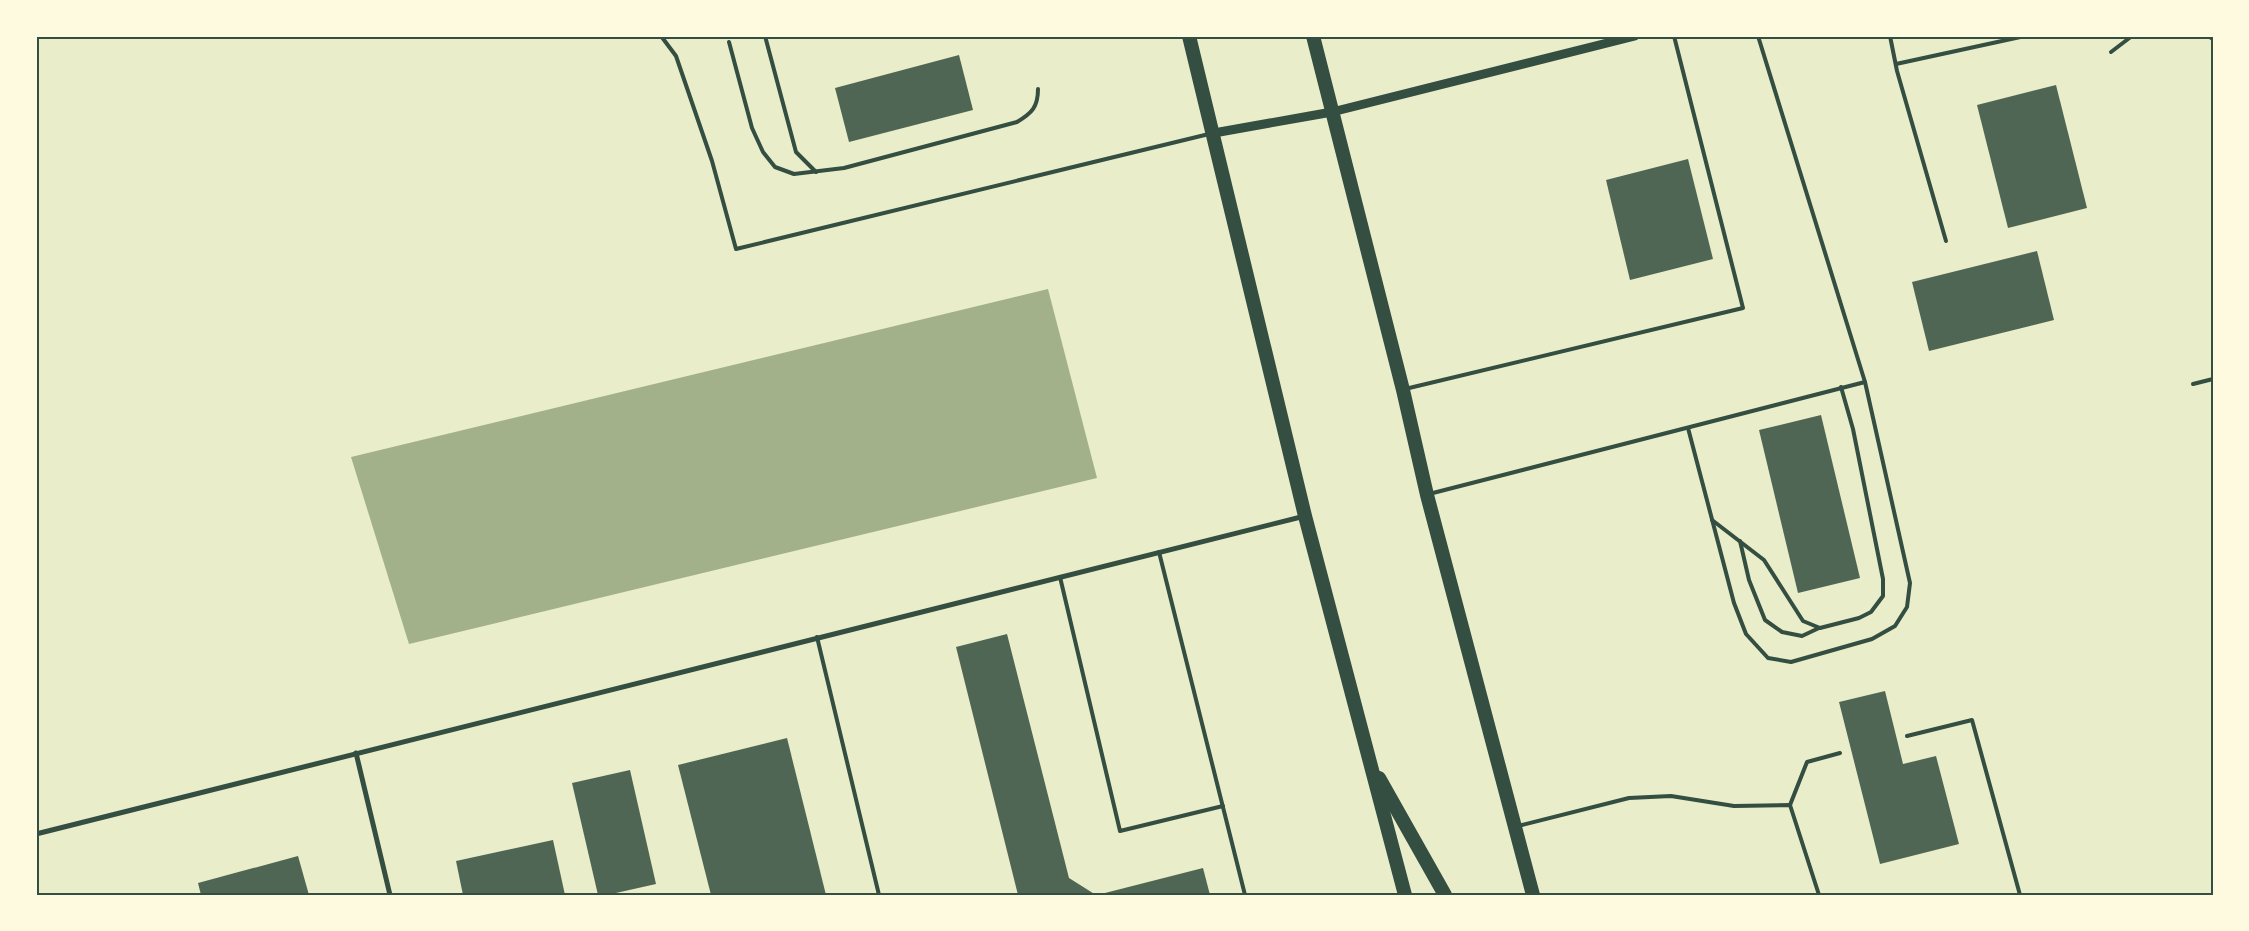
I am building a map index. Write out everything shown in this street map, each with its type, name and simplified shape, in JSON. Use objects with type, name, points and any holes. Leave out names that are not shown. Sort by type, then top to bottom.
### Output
[{"type":"highway","points":[[1189,36],[1214,133],[1305,516],[1406,895]]},
{"type":"highway","points":[[1313,36],[1403,390],[1427,495],[1533,895]]},
{"type":"highway","points":[[1369,760],[1445,895]]},
{"type":"street","points":[[1214,133],[1332,112],[1635,36]]},
{"type":"street","points":[[36,834],[1305,516]]},
{"type":"street","points":[[356,753],[390,895]]},
{"type":"lane","points":[[661,36],[676,56],[712,161],[736,249],[1214,133]]},
{"type":"lane","points":[[765,36],[796,152],[816,172]]},
{"type":"lane","points":[[1403,390],[1743,308],[1674,36]]},
{"type":"lane","points":[[1688,428],[1734,603],[1746,634],[1768,658],[1791,662],[1872,639],[1895,626],[1908,607],[1910,583],[1865,382],[1758,36]]},
{"type":"lane","points":[[1890,36],[1896,64],[1946,241]]},
{"type":"lane","points":[[1896,64],[2025,36]]},
{"type":"lane","points":[[2111,52],[2132,36]]},
{"type":"lane","points":[[2208,36],[2213,39]]},
{"type":"lane","points":[[729,42],[752,128],[763,152],[775,167],[794,174],[844,168],[1017,122],[1031,114],[1038,101],[1038,89]]},
{"type":"lane","points":[[2193,384],[2213,379]]},
{"type":"lane","points":[[1427,495],[1865,382]]},
{"type":"lane","points":[[1740,542],[1749,580],[1765,620],[1782,632],[1802,636],[1820,628],[1859,618],[1871,612],[1883,596],[1883,579],[1853,430],[1842,388]]},
{"type":"lane","points":[[1712,520],[1764,560],[1803,621],[1820,628]]},
{"type":"lane","points":[[1159,552],[1245,895]]},
{"type":"lane","points":[[1060,577],[1120,831],[1223,806]]},
{"type":"lane","points":[[817,637],[879,895]]},
{"type":"lane","points":[[1907,736],[1972,720],[2020,895]]},
{"type":"lane","points":[[1819,895],[1790,805],[1807,762],[1840,753]]},
{"type":"lane","points":[[1515,827],[1629,798],[1671,796],[1734,806],[1790,805]]},
{"type":"shaded area","points":[[1048,289],[1097,478],[409,644],[351,457]]},
{"type":"building","points":[[959,55],[973,110],[849,142],[835,88]]},
{"type":"building","points":[[2056,85],[2087,208],[2008,228],[1977,105]]},
{"type":"building","points":[[1688,159],[1713,259],[1630,280],[1606,180]]},
{"type":"building","points":[[2037,251],[2054,320],[1929,351],[1912,282]]},
{"type":"building","points":[[1821,415],[1860,578],[1798,593],[1759,430]]},
{"type":"building","points":[[1007,634],[1069,878],[1096,895],[1018,895],[956,647]]},
{"type":"building","points":[[1885,691],[1903,764],[1936,756],[1959,844],[1880,864],[1839,702]]},
{"type":"building","points":[[787,738],[826,895],[711,895],[678,765]]},
{"type":"building","points":[[630,770],[656,884],[607,895],[598,895],[572,783]]},
{"type":"building","points":[[553,840],[565,895],[463,895],[456,861]]},
{"type":"building","points":[[298,856],[309,895],[201,895],[198,883]]},
{"type":"building","points":[[1203,868],[1210,895],[1101,895],[1101,894]]}]
